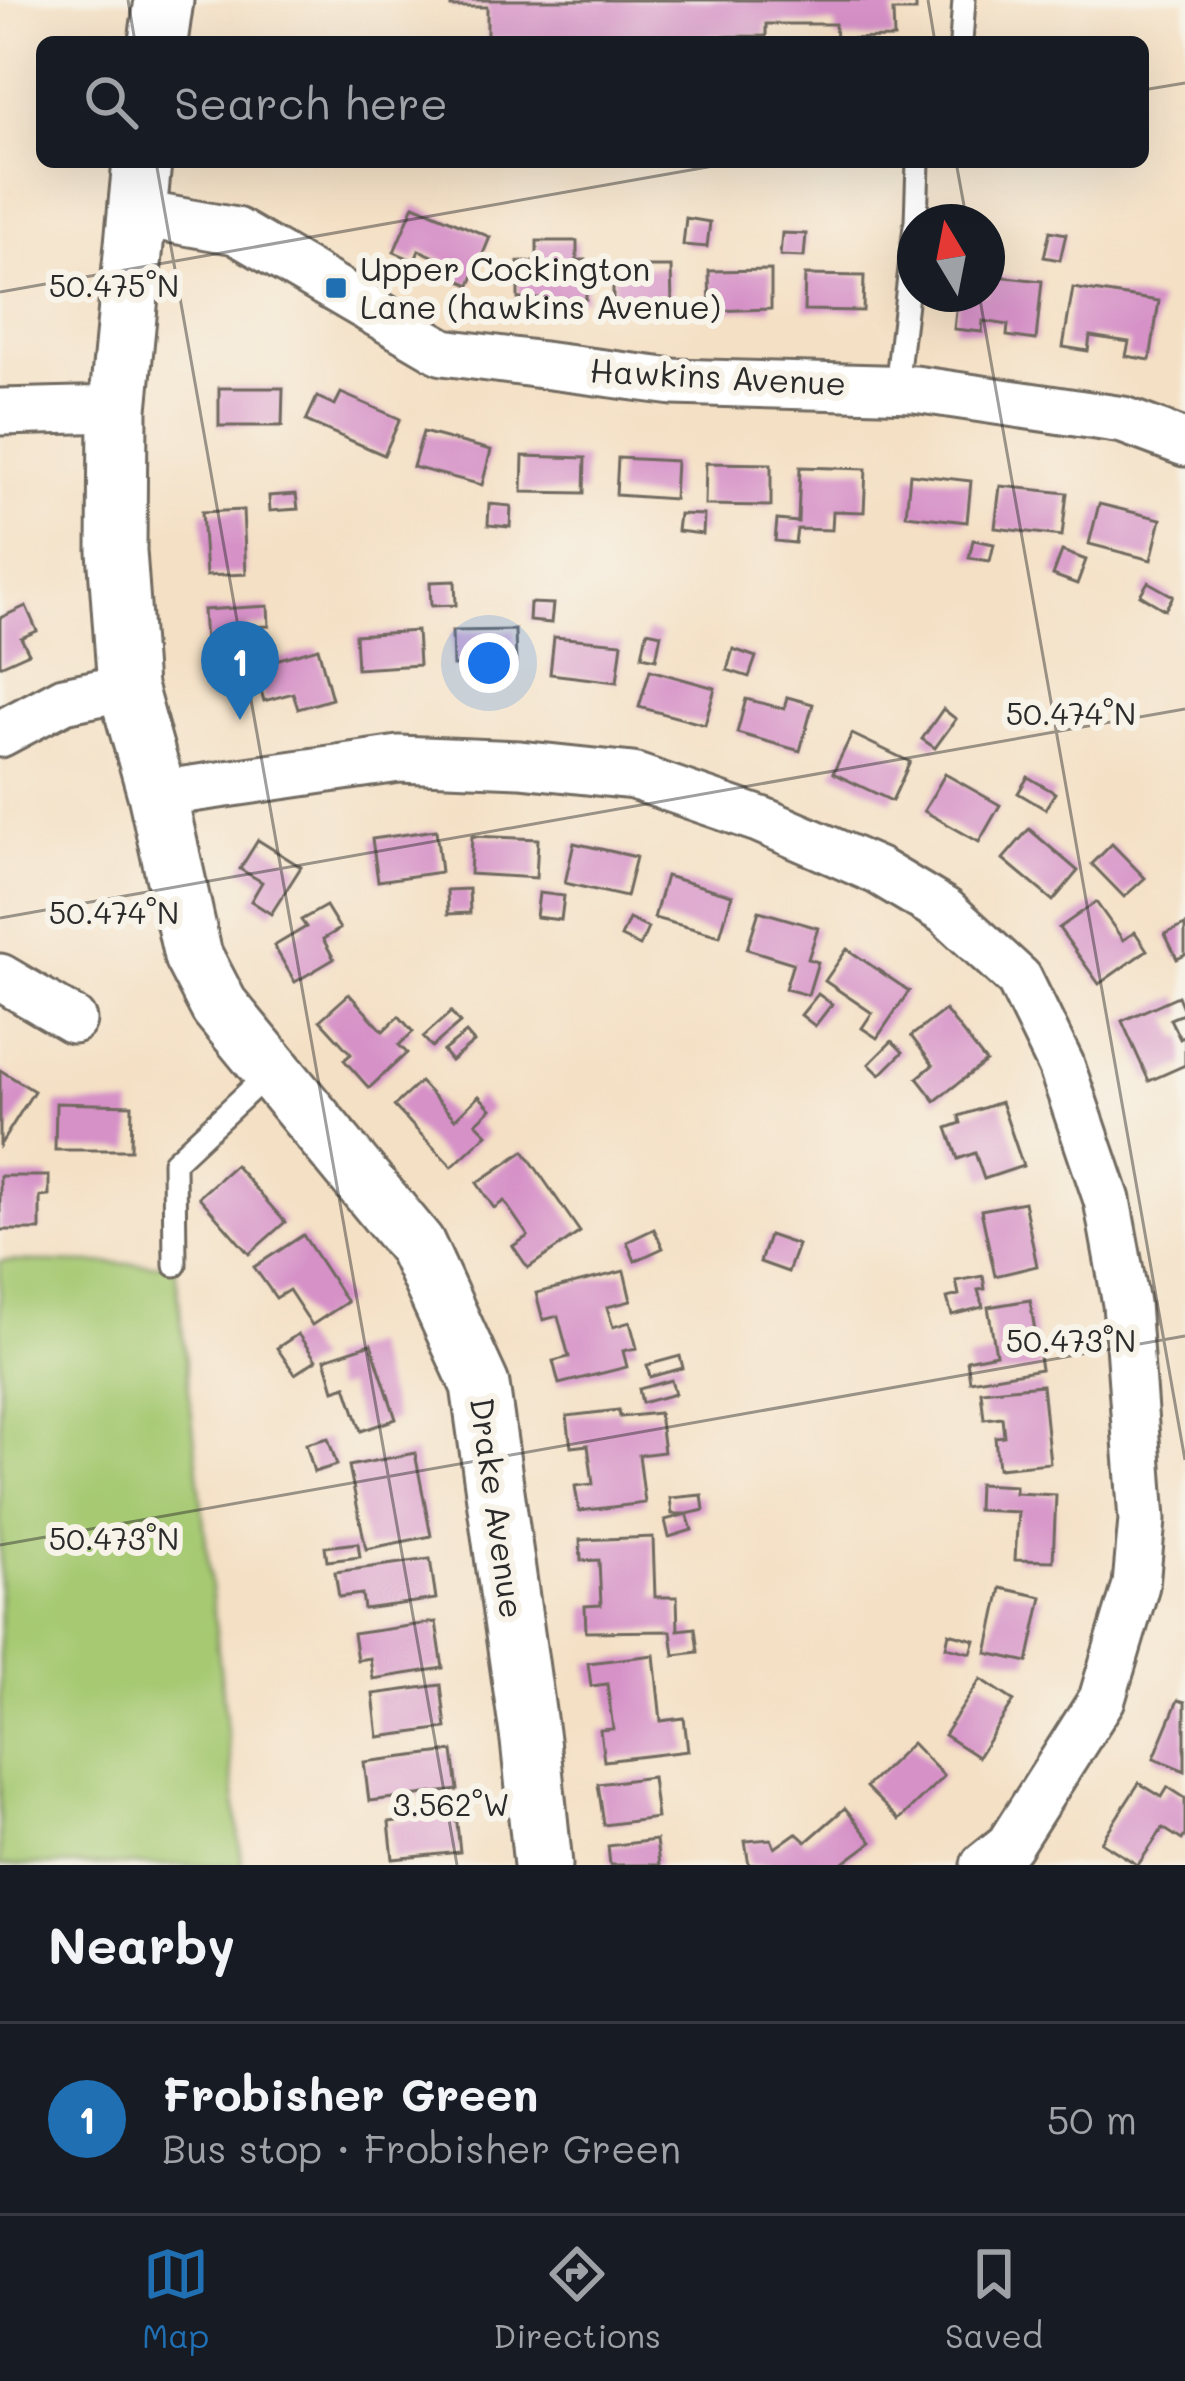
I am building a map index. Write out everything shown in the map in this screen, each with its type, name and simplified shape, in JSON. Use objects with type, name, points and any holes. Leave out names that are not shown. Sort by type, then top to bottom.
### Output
[{"type":"street","points":[[159,36],[164,0]]},
{"type":"street","name":"Hawkins Avenue","points":[[138,188],[236,231],[443,352],[673,382],[896,387],[1123,420],[1185,443]]},
{"type":"street","name":"Drake Avenue","points":[[138,188],[118,410],[117,551],[127,687],[158,794],[193,956],[219,1006],[416,1245],[480,1384],[543,1865]]},
{"type":"street","points":[[0,412],[118,410]]},
{"type":"street","points":[[0,734],[64,700],[127,687]]},
{"type":"street","points":[[158,794],[399,758],[633,776],[761,820],[878,872],[945,911],[1018,979],[1061,1065],[1107,1200],[1126,1304],[1142,1520],[1136,1586],[1102,1699],[1009,1845],[984,1865]]},
{"type":"street","points":[[0,977],[73,1020]]},
{"type":"lane","points":[[961,36],[964,0]]},
{"type":"lane","points":[[916,204],[918,168]]},
{"type":"lane","points":[[896,387],[905,312]]},
{"type":"lane","points":[[175,1265],[173,1162],[272,1070]]},
{"type":"green space","points":[[0,1261],[175,1265],[242,1865],[0,1865]]},
{"type":"building","points":[[451,0],[916,0],[916,11],[893,11],[894,36],[836,36],[835,24],[766,24],[766,36],[487,36],[487,7],[451,7]]},
{"type":"building","points":[[414,205],[490,237],[470,285],[451,277],[456,266],[419,250],[415,261],[394,252]]},
{"type":"building","points":[[686,218],[710,222],[707,247],[683,245]]},
{"type":"building","points":[[1050,231],[1066,234],[1060,260],[1044,257]]},
{"type":"building","points":[[782,233],[806,234],[804,257],[780,256]]},
{"type":"building","points":[[537,241],[577,241],[577,260],[586,260],[586,299],[518,299],[518,262],[537,262]]},
{"type":"building","points":[[613,267],[671,267],[672,304],[613,304]]},
{"type":"building","points":[[771,270],[771,309],[710,311],[709,271]]},
{"type":"building","points":[[805,275],[864,276],[863,311],[804,310]]},
{"type":"building","points":[[1005,277],[1042,281],[1036,340],[1007,336],[1008,325],[983,321],[982,332],[954,329],[956,312],[1005,312]]},
{"type":"building","points":[[1073,288],[1159,301],[1150,360],[1126,356],[1129,342],[1090,336],[1088,351],[1063,347]]},
{"type":"building","points":[[219,388],[283,388],[282,426],[219,426]]},
{"type":"building","points":[[341,393],[400,419],[384,455],[306,421],[317,397],[335,405]]},
{"type":"building","points":[[423,432],[491,450],[482,485],[413,467]]},
{"type":"building","points":[[523,456],[585,458],[584,493],[522,492]]},
{"type":"building","points":[[618,458],[676,461],[674,499],[616,495]]},
{"type":"building","points":[[706,463],[771,464],[771,506],[705,505]]},
{"type":"building","points":[[800,467],[866,469],[864,512],[833,511],[832,530],[797,529],[795,543],[775,541],[777,520],[798,522]]},
{"type":"building","points":[[910,474],[971,481],[967,522],[906,515]]},
{"type":"building","points":[[1000,486],[1067,493],[1062,536],[995,528]]},
{"type":"building","points":[[296,494],[298,509],[270,511],[269,496]]},
{"type":"building","points":[[489,504],[511,506],[510,527],[488,525]]},
{"type":"building","points":[[1099,504],[1161,519],[1151,560],[1089,544]]},
{"type":"building","points":[[243,510],[246,574],[206,576],[202,512]]},
{"type":"building","points":[[679,514],[704,515],[703,534],[677,531]]},
{"type":"building","points":[[973,540],[994,544],[990,561],[969,558]]},
{"type":"building","points":[[1062,551],[1086,560],[1077,584],[1053,575]]},
{"type":"building","points":[[455,581],[456,605],[431,606],[430,582]]},
{"type":"building","points":[[1148,582],[1173,596],[1165,610],[1140,595]]},
{"type":"building","points":[[530,603],[553,604],[551,623],[529,621]]},
{"type":"building","points":[[26,606],[37,631],[21,638],[29,653],[0,666],[0,618]]},
{"type":"building","points":[[268,606],[269,626],[247,627],[247,639],[205,642],[203,610]]},
{"type":"building","points":[[515,630],[516,665],[453,666],[452,631]]},
{"type":"building","points":[[417,631],[419,665],[357,669],[355,635]]},
{"type":"building","points":[[647,631],[661,634],[656,659],[642,656]]},
{"type":"building","points":[[554,637],[622,643],[617,682],[550,674]]},
{"type":"building","points":[[318,648],[332,699],[298,709],[293,693],[264,701],[254,666]]},
{"type":"building","points":[[733,649],[756,657],[749,677],[727,670]]},
{"type":"building","points":[[650,670],[715,688],[705,725],[639,707]]},
{"type":"building","points":[[787,697],[813,704],[800,751],[737,733],[746,699],[784,709]]},
{"type":"building","points":[[943,709],[956,719],[935,748],[922,739]]},
{"type":"building","points":[[852,734],[910,762],[892,801],[833,773]]},
{"type":"building","points":[[945,774],[1000,805],[979,842],[924,811]]},
{"type":"building","points":[[1028,777],[1055,793],[1045,809],[1018,793]]},
{"type":"building","points":[[1029,829],[1078,871],[1053,901],[1003,859]]},
{"type":"building","points":[[436,830],[441,872],[378,881],[372,839]]},
{"type":"building","points":[[472,836],[538,839],[536,878],[470,874]]},
{"type":"building","points":[[258,840],[301,867],[271,914],[251,901],[262,882],[240,869]]},
{"type":"building","points":[[574,843],[636,857],[626,897],[565,883]]},
{"type":"building","points":[[1112,844],[1145,878],[1124,897],[1092,864]]},
{"type":"building","points":[[666,876],[732,895],[720,936],[654,918]]},
{"type":"building","points":[[469,889],[470,913],[448,914],[447,890]]},
{"type":"building","points":[[539,893],[564,896],[561,920],[536,917]]},
{"type":"building","points":[[1096,902],[1123,940],[1135,932],[1147,950],[1099,984],[1059,928]]},
{"type":"building","points":[[326,906],[340,929],[323,939],[334,959],[295,982],[274,946],[306,927],[301,920]]},
{"type":"building","points":[[759,911],[818,928],[808,959],[818,962],[808,995],[785,989],[793,963],[747,949]]},
{"type":"building","points":[[629,919],[648,928],[640,946],[621,937]]},
{"type":"building","points":[[1185,925],[1185,955],[1177,959],[1165,934]]},
{"type":"building","points":[[847,949],[909,991],[877,1038],[862,1028],[872,1013],[825,981]]},
{"type":"building","points":[[349,994],[383,1031],[399,1016],[413,1032],[399,1045],[407,1053],[369,1088],[344,1060],[351,1054],[320,1020]]},
{"type":"building","points":[[818,994],[832,1004],[815,1026],[801,1015]]},
{"type":"building","points":[[1178,996],[1185,1013],[1170,1019],[1180,1039],[1185,1036],[1185,1065],[1149,1081],[1122,1021]]},
{"type":"building","points":[[945,1010],[986,1062],[935,1101],[917,1078],[933,1065],[911,1036]]},
{"type":"building","points":[[451,1012],[460,1023],[432,1047],[423,1037]]},
{"type":"building","points":[[466,1033],[474,1042],[451,1061],[443,1051]]},
{"type":"building","points":[[892,1041],[903,1052],[880,1075],[869,1064]]},
{"type":"building","points":[[0,1070],[34,1091],[0,1145]]},
{"type":"building","points":[[420,1082],[455,1119],[479,1096],[491,1109],[476,1123],[487,1134],[452,1167],[394,1106]]},
{"type":"building","points":[[1001,1102],[1023,1166],[984,1179],[975,1153],[958,1159],[947,1128],[961,1123],[959,1116]]},
{"type":"building","points":[[56,1103],[132,1105],[131,1150],[55,1150]]},
{"type":"building","points":[[524,1151],[580,1232],[528,1268],[513,1246],[528,1236],[504,1201],[494,1208],[477,1183]]},
{"type":"building","points":[[235,1165],[285,1222],[249,1254],[199,1197]]},
{"type":"building","points":[[0,1176],[49,1176],[49,1196],[40,1197],[40,1230],[0,1230]]},
{"type":"building","points":[[1024,1202],[1037,1266],[995,1276],[981,1210]]},
{"type":"building","points":[[654,1229],[663,1248],[635,1261],[627,1242]]},
{"type":"building","points":[[303,1235],[347,1302],[312,1325],[289,1290],[276,1298],[254,1267]]},
{"type":"building","points":[[769,1235],[798,1245],[788,1272],[760,1262]]},
{"type":"building","points":[[624,1271],[631,1301],[607,1307],[613,1327],[630,1322],[637,1348],[623,1351],[627,1367],[559,1384],[553,1361],[569,1357],[558,1316],[543,1320],[536,1293]]},
{"type":"building","points":[[983,1276],[985,1289],[978,1290],[983,1307],[952,1315],[947,1298],[959,1295],[956,1281]]},
{"type":"building","points":[[1030,1300],[1041,1369],[970,1381],[967,1360],[996,1354],[988,1307]]},
{"type":"building","points":[[298,1334],[316,1360],[295,1374],[277,1348]]},
{"type":"building","points":[[371,1344],[396,1419],[361,1431],[346,1386],[334,1390],[325,1359]]},
{"type":"building","points":[[680,1356],[683,1368],[650,1377],[647,1365]]},
{"type":"building","points":[[671,1380],[675,1394],[642,1403],[639,1389]]},
{"type":"building","points":[[1042,1385],[1050,1463],[998,1468],[995,1437],[1004,1436],[1002,1417],[984,1419],[981,1391]]},
{"type":"building","points":[[619,1410],[620,1417],[659,1413],[664,1452],[639,1455],[645,1503],[579,1511],[575,1486],[593,1484],[588,1445],[571,1447],[567,1416]]},
{"type":"building","points":[[328,1438],[337,1465],[314,1472],[306,1444]]},
{"type":"building","points":[[415,1453],[431,1536],[366,1549],[349,1466]]},
{"type":"building","points":[[978,1484],[1015,1486],[1015,1493],[1056,1495],[1053,1561],[1015,1560],[1018,1512],[977,1510]]},
{"type":"building","points":[[702,1495],[704,1510],[672,1514],[670,1498]]},
{"type":"building","points":[[687,1514],[692,1530],[669,1537],[665,1520]]},
{"type":"building","points":[[653,1537],[655,1597],[677,1597],[678,1630],[695,1628],[698,1652],[674,1655],[671,1631],[586,1632],[585,1606],[601,1605],[599,1560],[581,1561],[580,1540]]},
{"type":"building","points":[[358,1543],[360,1557],[327,1561],[325,1547]]},
{"type":"building","points":[[430,1559],[436,1599],[364,1609],[362,1594],[339,1597],[335,1572]]},
{"type":"building","points":[[1001,1588],[1042,1597],[1028,1662],[987,1653]]},
{"type":"building","points":[[436,1622],[443,1668],[373,1679],[370,1658],[357,1660],[353,1634]]},
{"type":"building","points":[[949,1633],[975,1640],[971,1653],[946,1647]]},
{"type":"building","points":[[654,1655],[661,1721],[684,1718],[688,1751],[604,1761],[600,1730],[613,1729],[607,1684],[591,1686],[588,1663]]},
{"type":"building","points":[[981,1679],[1014,1701],[978,1757],[944,1735]]},
{"type":"building","points":[[441,1685],[446,1728],[378,1737],[373,1694]]},
{"type":"building","points":[[1178,1700],[1185,1702],[1185,1771],[1154,1758]]},
{"type":"building","points":[[912,1743],[944,1776],[899,1820],[866,1787]]},
{"type":"building","points":[[453,1751],[458,1790],[369,1801],[364,1762]]},
{"type":"building","points":[[652,1777],[657,1818],[604,1825],[598,1784]]},
{"type":"building","points":[[1139,1783],[1162,1797],[1168,1787],[1185,1798],[1185,1835],[1182,1840],[1163,1828],[1138,1865],[1101,1842]]},
{"type":"building","points":[[845,1808],[872,1842],[841,1865],[749,1865],[745,1841],[771,1839],[775,1848],[796,1833],[806,1842]]},
{"type":"building","points":[[456,1814],[460,1852],[393,1859],[389,1822]]},
{"type":"building","points":[[656,1840],[659,1865],[610,1865],[608,1846]]},
{"type":"place","name":"Upper Cockington Lane (hawkins Avenue)","points":[[336,288]]},
{"type":"place","name":"Frobisher Green","points":[[240,720]]}]
